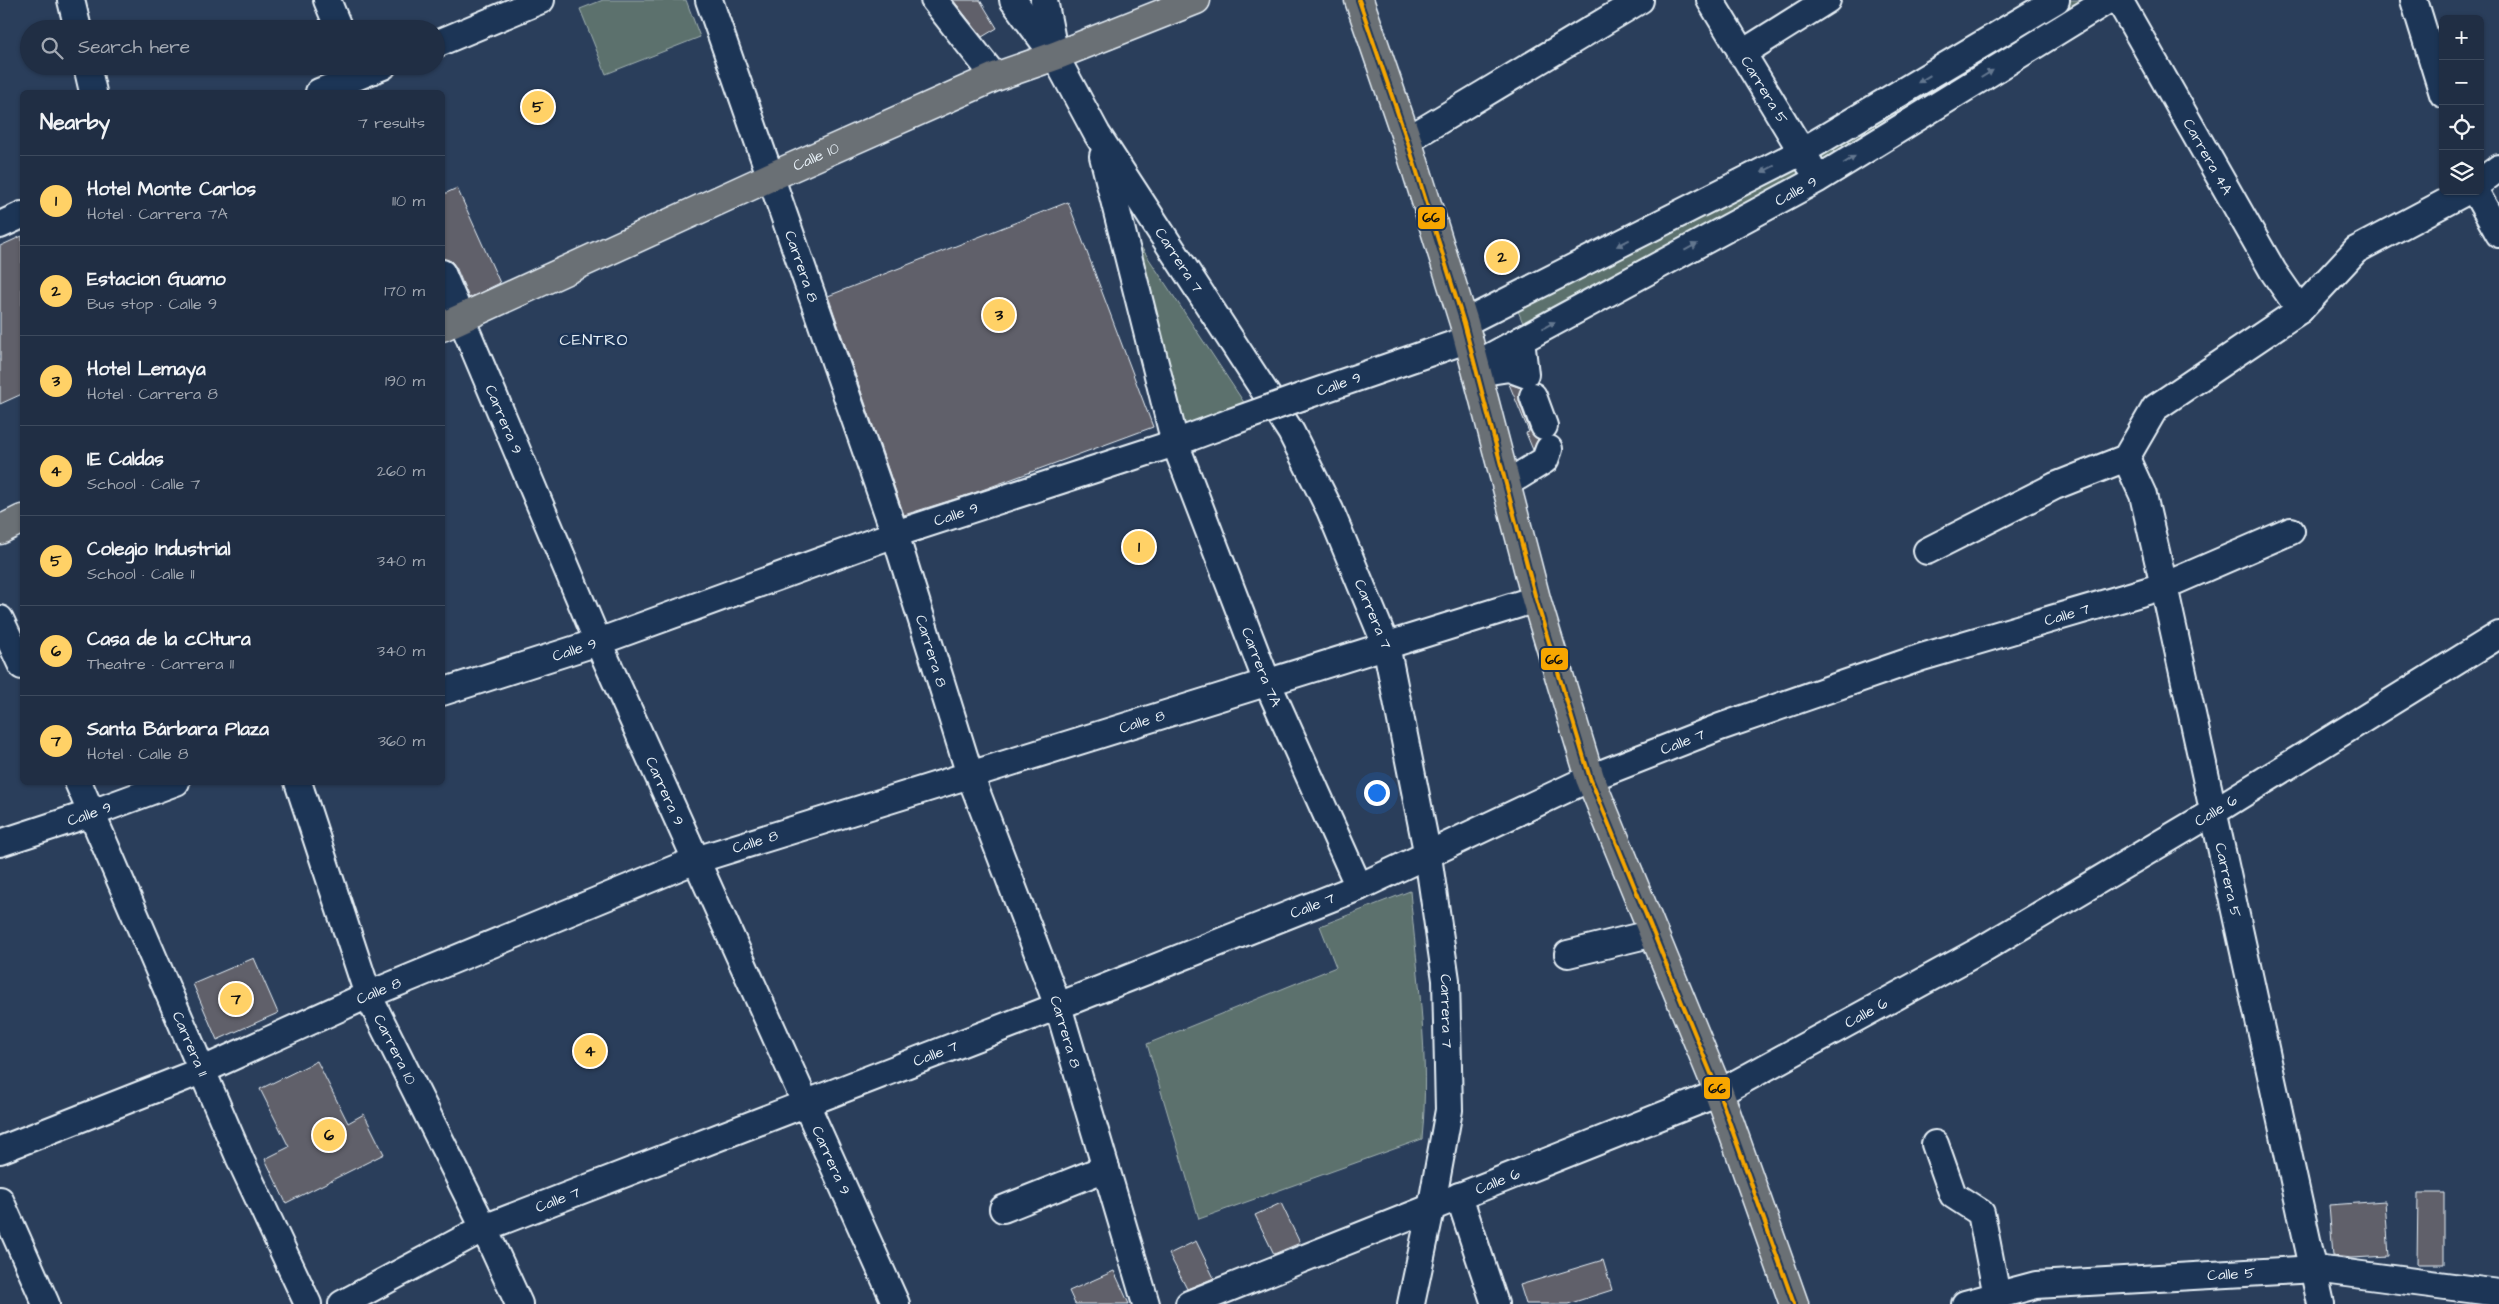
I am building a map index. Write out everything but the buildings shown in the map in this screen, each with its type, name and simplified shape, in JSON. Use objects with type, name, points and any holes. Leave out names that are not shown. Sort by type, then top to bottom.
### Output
[{"type":"main road","name":"Calle 10","points":[[452,323],[770,177],[995,77],[1055,56],[1196,0]]},
{"type":"main road","points":[[1359,0],[1407,140],[1471,350],[1536,599],[1590,778],[1719,1093],[1794,1304]]},
{"type":"main road","points":[[0,530],[20,520]]},
{"type":"street","points":[[71,0],[76,20]]},
{"type":"street","points":[[327,0],[335,20]]},
{"type":"street","points":[[445,40],[541,0]]},
{"type":"street","name":"Carrera 8","points":[[709,0],[895,534],[970,775],[1058,1006],[1146,1304]]},
{"type":"street","points":[[934,0],[995,77]]},
{"type":"street","points":[[1013,0],[1055,56]]},
{"type":"street","name":"Carrera 7","points":[[1044,0],[1055,56],[1097,134],[1291,432],[1330,510],[1386,645],[1428,856],[1446,980],[1449,1110],[1432,1209],[1411,1304]]},
{"type":"street","points":[[1407,140],[1640,0]]},
{"type":"street","name":"Carrera 5","points":[[1710,0],[1818,179]]},
{"type":"street","points":[[1741,54],[1827,0]]},
{"type":"street","name":"Calle 9","points":[[1471,350],[2056,0]]},
{"type":"street","name":"Calle 9","points":[[445,691],[598,642],[895,534],[1175,443],[1301,397],[1471,350],[1521,340],[1818,179],[2108,0]]},
{"type":"street","name":"Carrera 4A","points":[[2119,0],[2273,271],[2300,310]]},
{"type":"street","points":[[2414,0],[2439,81]]},
{"type":"street","points":[[89,75],[93,90]]},
{"type":"street","points":[[325,90],[358,79]]},
{"type":"street","name":"Carrera 7A","points":[[1097,134],[1175,443],[1267,682],[1359,887]]},
{"type":"street","points":[[2484,179],[2499,168]]},
{"type":"street","points":[[1927,551],[2055,486],[2126,458],[2155,408],[2300,310],[2356,250],[2459,195]]},
{"type":"street","points":[[2477,195],[2499,234]]},
{"type":"street","points":[[0,225],[20,216]]},
{"type":"street","name":"Carrera 9","points":[[445,288],[452,323],[807,1102],[896,1304]]},
{"type":"street","points":[[1506,484],[1545,460],[1546,437],[1534,396]]},
{"type":"street","name":"Carrera 5","points":[[2126,458],[2143,495],[2215,811],[2322,1304]]},
{"type":"street","name":"Calle 7","points":[[342,1304],[484,1228],[1058,1006],[1359,887],[1590,778],[1720,727],[1922,657],[2164,586],[2291,531]]},
{"type":"street","name":"Calle 8","points":[[0,1150],[201,1071],[368,994],[696,860],[1536,599]]},
{"type":"street","points":[[0,619],[20,662]]},
{"type":"street","name":"Calle 6","points":[[1189,1304],[1432,1209],[1459,1196],[1719,1093],[1981,950],[2215,811],[2499,634]]},
{"type":"street","name":"Carrera 11","points":[[79,785],[201,1071],[308,1304]]},
{"type":"street","name":"Calle 9","points":[[0,843],[92,813],[168,785]]},
{"type":"street","name":"Carrera 10","points":[[299,785],[368,994],[484,1228],[519,1304]]},
{"type":"street","points":[[1568,954],[1654,933]]},
{"type":"street","points":[[1935,1144],[1953,1195],[1982,1213],[1997,1296]]},
{"type":"street","points":[[1003,1209],[1106,1168]]},
{"type":"street","points":[[1459,1196],[1495,1304]]},
{"type":"street","points":[[0,1200],[46,1304]]},
{"type":"street","name":"Calle 5","points":[[1965,1304],[2036,1285],[2316,1270],[2499,1293]]},
{"type":"green space","points":[[603,0],[686,0],[700,37],[606,74],[580,9]]},
{"type":"green space","points":[[2063,0],[2096,0],[1821,168],[1810,152]]},
{"type":"green space","points":[[1798,158],[1807,178],[1525,328],[1516,306]]},
{"type":"green space","points":[[1114,206],[1245,404],[1181,426]]},
{"type":"green space","points":[[1410,891],[1424,1046],[1422,1139],[1199,1219],[1147,1044],[1336,967],[1320,926]]},
{"type":"transit line","name":"66","points":[[1359,0],[1407,140],[1464,323],[1536,599],[1590,778],[1719,1093],[1794,1304]]},
{"type":"place","name":"Colegio Industrial","points":[[538,107]]},
{"type":"place","name":"Estacion Guamo","points":[[1502,257]]},
{"type":"place","name":"Hotel Lemaya","points":[[999,315]]},
{"type":"place","name":"Hotel Monte Carlos","points":[[1139,547]]},
{"type":"place","name":"Santa Bárbara Plaza","points":[[236,999]]},
{"type":"place","name":"IE Caldas","points":[[590,1051]]},
{"type":"place","name":"Casa de la cCltura","points":[[329,1135]]},
{"type":"district","name":"CENTRO","points":[[594,340]]}]
